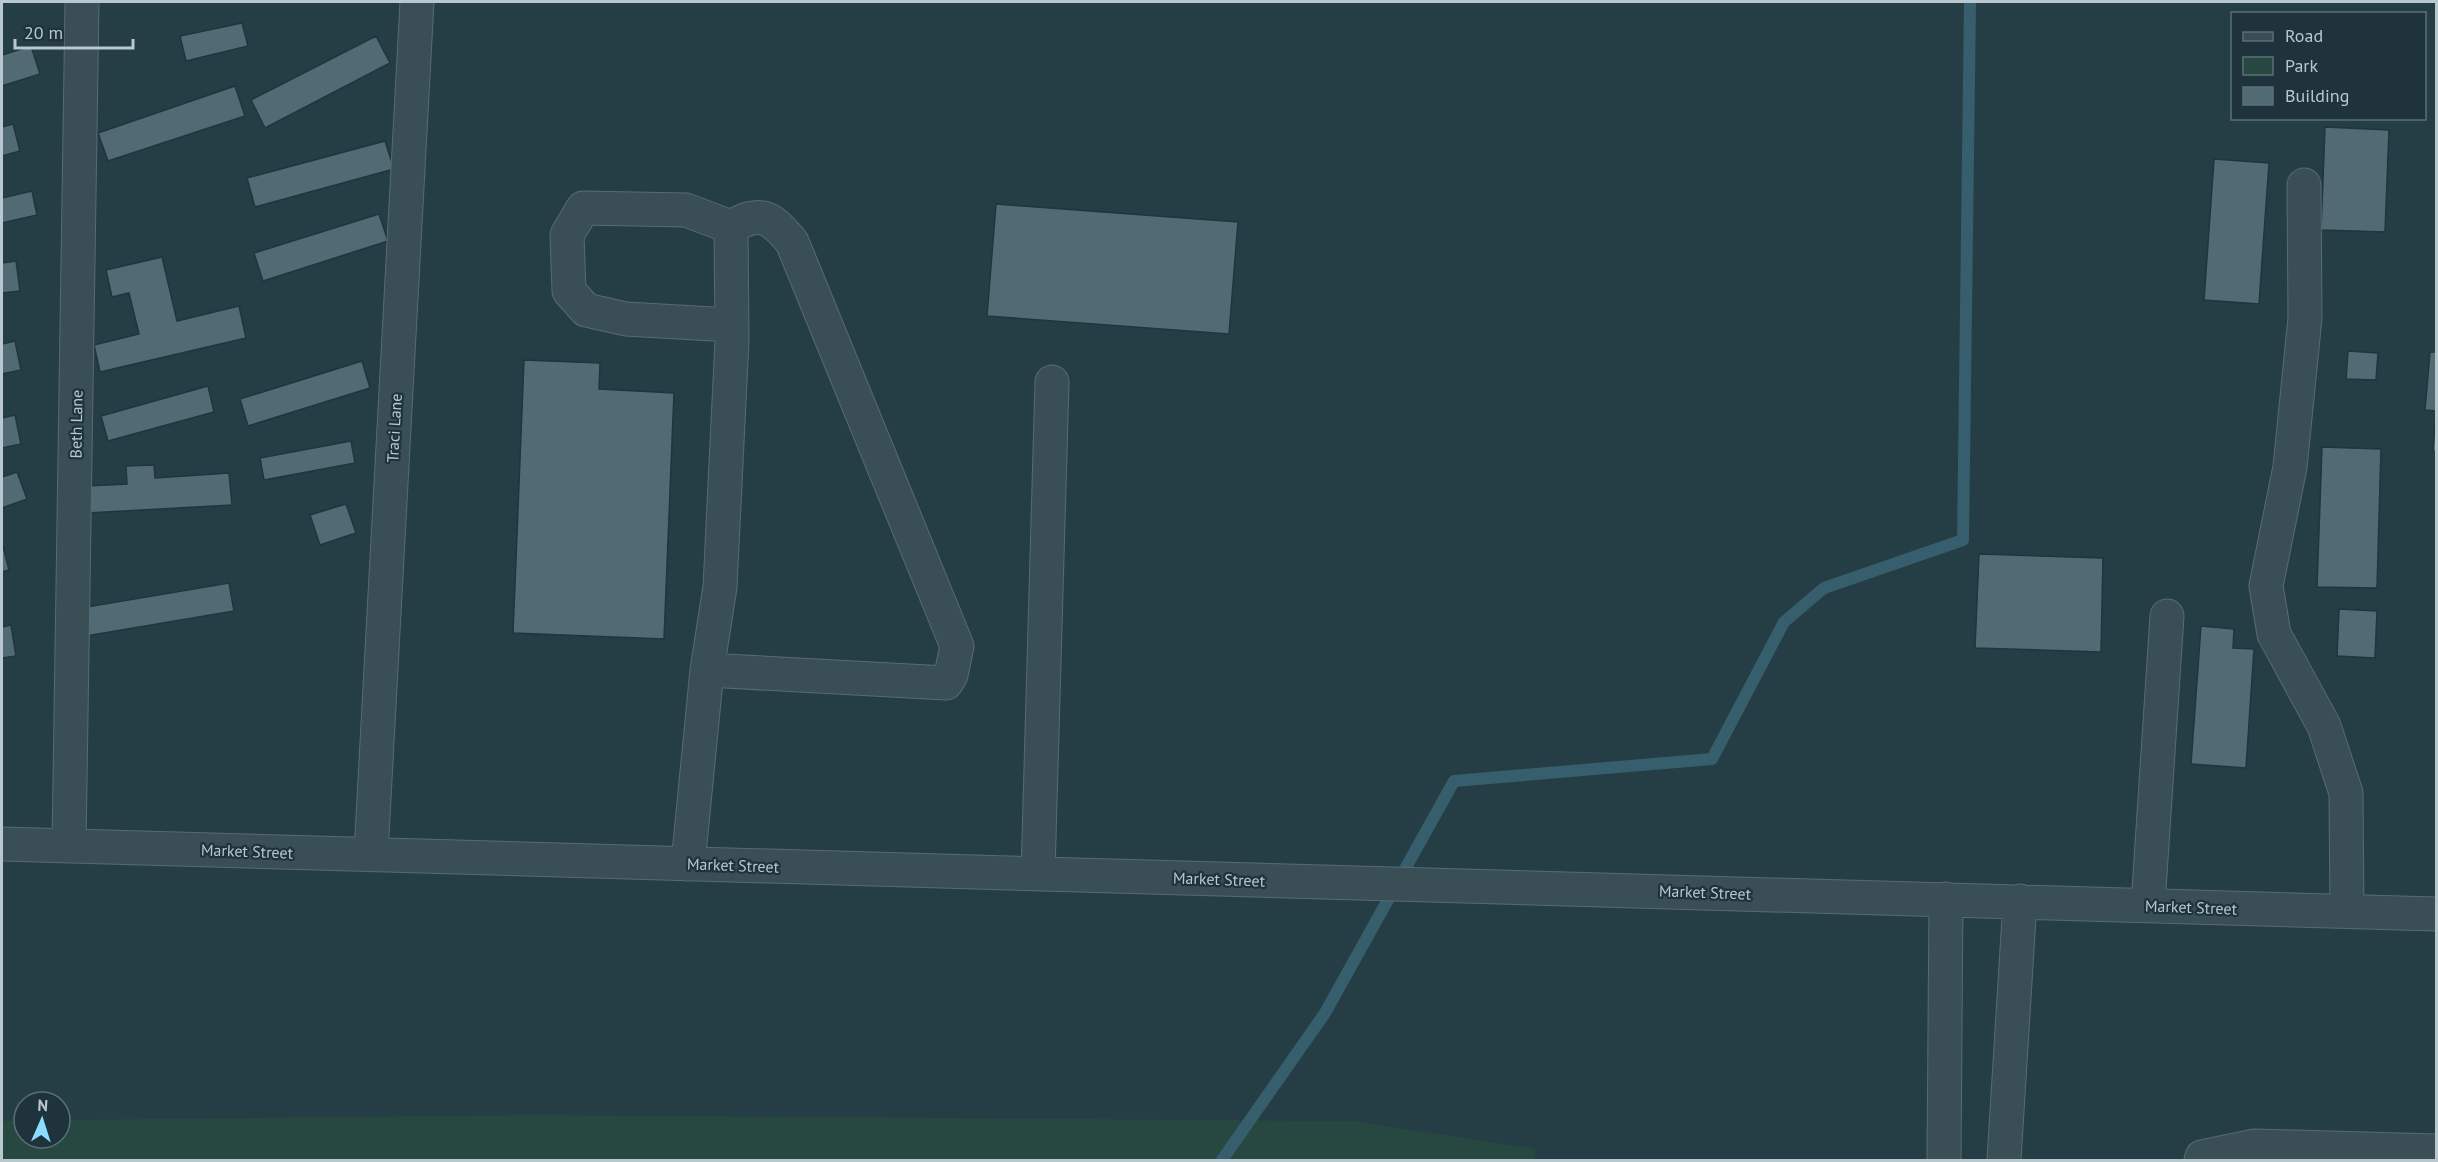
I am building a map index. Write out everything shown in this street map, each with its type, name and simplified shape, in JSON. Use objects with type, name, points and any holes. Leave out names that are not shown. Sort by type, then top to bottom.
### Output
[{"type":"street","name":"Beth Lane","points":[[69,846],[82,2]]},
{"type":"street","name":"Traci Lane","points":[[371,854],[417,2]]},
{"type":"street","points":[[2304,185],[2305,318],[2290,467],[2266,586],[2274,634],[2324,726],[2346,793],[2347,911]]},
{"type":"street","points":[[707,670],[946,683],[957,655],[957,646],[792,242],[778,225],[763,217],[749,217],[731,227],[686,210],[583,208],[567,235],[569,291],[586,310],[626,319],[731,325]]},
{"type":"street","points":[[688,864],[707,670],[720,587],[731,325],[731,227]]},
{"type":"street","points":[[1038,873],[1052,382]]},
{"type":"street","points":[[2148,905],[2167,616]]},
{"type":"street","name":"Market Street","points":[[2,844],[2436,914]]},
{"type":"street","points":[[1944,1161],[1946,899]]},
{"type":"street","points":[[2004,1161],[2020,901]]},
{"type":"street","points":[[2201,1161],[2202,1157],[2255,1146],[2436,1151]]},
{"type":"green space","points":[[536,1115],[1353,1121],[1535,1149],[1536,1160],[2,1160],[2,1121],[12,1121],[12,1150],[72,1150],[72,1120]]},
{"type":"building","points":[[242,23],[248,46],[186,61],[180,36]]},
{"type":"building","points":[[376,36],[390,63],[265,128],[251,100]]},
{"type":"building","points":[[31,46],[40,74],[2,86],[2,55]]},
{"type":"building","points":[[235,86],[245,116],[108,161],[98,133]]},
{"type":"building","points":[[13,124],[20,151],[2,156],[2,127]]},
{"type":"building","points":[[2325,127],[2389,130],[2385,232],[2321,230]]},
{"type":"building","points":[[385,141],[394,169],[255,207],[247,178]]},
{"type":"building","points":[[2214,159],[2269,163],[2259,304],[2204,300]]},
{"type":"building","points":[[32,191],[37,215],[2,223],[2,198]]},
{"type":"building","points":[[996,204],[1238,222],[1229,334],[987,316]]},
{"type":"building","points":[[379,214],[388,241],[263,281],[254,253]]},
{"type":"building","points":[[162,257],[177,321],[239,306],[246,338],[100,372],[94,345],[139,334],[129,293],[112,297],[106,270]]},
{"type":"building","points":[[16,261],[20,291],[2,293],[2,263]]},
{"type":"building","points":[[15,341],[21,370],[2,374],[2,344]]},
{"type":"building","points":[[2348,351],[2378,353],[2376,380],[2346,379]]},
{"type":"building","points":[[2430,352],[2436,352],[2436,411],[2425,410]]},
{"type":"building","points":[[524,360],[600,363],[599,389],[674,393],[664,639],[513,633]]},
{"type":"building","points":[[362,361],[370,388],[248,426],[240,399]]},
{"type":"building","points":[[208,386],[214,412],[108,441],[101,416]]},
{"type":"building","points":[[2436,411],[2436,452],[2433,451]]},
{"type":"building","points":[[15,415],[21,444],[2,448],[2,418]]},
{"type":"building","points":[[351,441],[355,463],[264,480],[260,458]]},
{"type":"building","points":[[2322,447],[2381,449],[2377,588],[2317,587]]},
{"type":"building","points":[[154,465],[155,478],[229,473],[232,505],[87,513],[86,486],[127,484],[126,466]]},
{"type":"building","points":[[17,472],[27,499],[2,508],[2,477]]},
{"type":"building","points":[[346,504],[356,533],[320,545],[310,515]]},
{"type":"building","points":[[2,542],[9,570],[2,572]]},
{"type":"building","points":[[1979,554],[2103,558],[2101,652],[1975,648]]},
{"type":"building","points":[[229,583],[234,611],[86,636],[81,608]]},
{"type":"building","points":[[2339,609],[2377,611],[2375,658],[2337,656]]},
{"type":"building","points":[[11,625],[16,656],[2,658],[2,627]]},
{"type":"building","points":[[2201,626],[2234,629],[2233,648],[2254,649],[2246,768],[2191,764]]},
{"type":"waterway","points":[[1222,1160],[1325,1013],[1454,781],[1712,759],[1784,622],[1824,588],[1963,540],[1970,2]]}]
